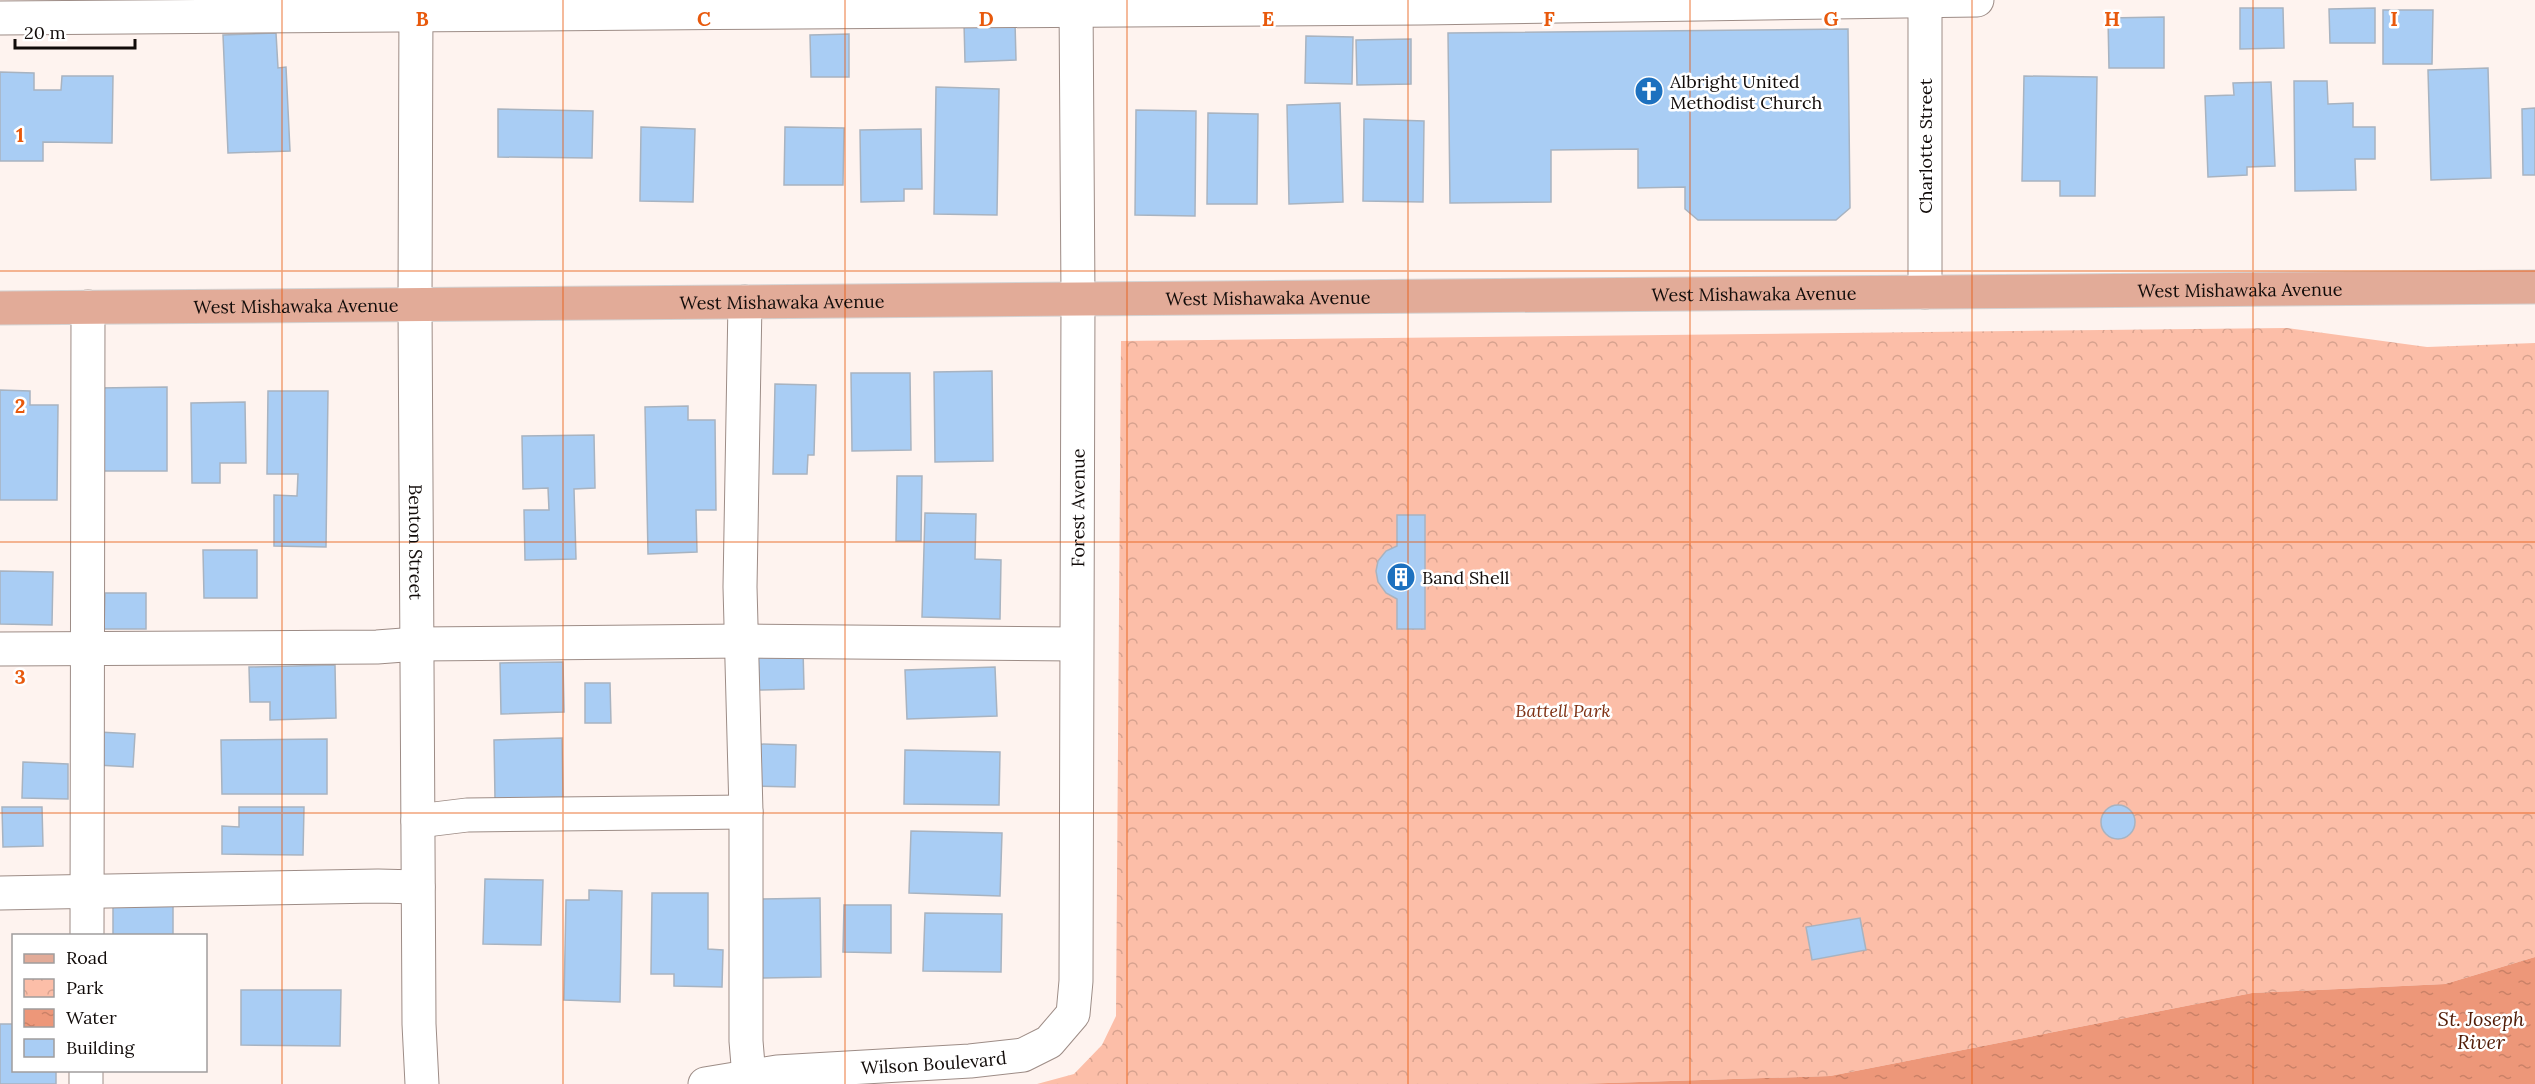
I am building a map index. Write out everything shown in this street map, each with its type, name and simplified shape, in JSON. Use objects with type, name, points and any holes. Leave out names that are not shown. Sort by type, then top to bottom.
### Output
[{"type":"main road","name":"West Mishawaka Avenue","points":[[0,308],[2535,287]]},
{"type":"street","name":"Charlotte Street","points":[[1925,0],[1925,292]]},
{"type":"street","points":[[0,18],[416,8],[543,12],[1076,5],[1977,0]]},
{"type":"street","name":"Forest Avenue","points":[[1073,1014],[1076,981],[1078,298],[1076,5]]},
{"type":"street","name":"Benton Street","points":[[416,8],[418,887],[422,1084]]},
{"type":"street","points":[[746,302],[740,587],[746,812],[746,1041],[749,1077]]},
{"type":"street","points":[[87,934],[88,307]]},
{"type":"street","points":[[0,649],[377,647],[417,644],[743,641],[1076,644]]},
{"type":"street","points":[[418,821],[467,815],[746,812]]},
{"type":"street","points":[[0,893],[418,887]]},
{"type":"street","name":"Wilson Boulevard","points":[[705,1084],[777,1072],[970,1061],[1023,1055],[1049,1042],[1073,1014]]},
{"type":"green space","name":"Battell Park","points":[[2287,328],[2427,347],[2535,343],[2535,957],[2445,984],[2252,993],[1830,1076],[1577,1084],[1037,1084],[1074,1074],[1102,1045],[1116,1016],[1121,341]]},
{"type":"water","name":"St. Joseph River","points":[[2535,957],[2535,1084],[1577,1084],[1830,1076],[2252,993],[2445,984]]},
{"type":"building","points":[[2240,8],[2283,8],[2284,48],[2240,49]]},
{"type":"building","points":[[2375,8],[2375,43],[2330,43],[2329,9]]},
{"type":"building","points":[[2383,10],[2433,10],[2432,64],[2383,64]]},
{"type":"building","points":[[2164,17],[2164,68],[2109,68],[2108,18]]},
{"type":"building","points":[[1015,22],[1016,60],[965,62],[964,23]]},
{"type":"building","name":"Albright United Methodist Church","points":[[1848,29],[1850,208],[1836,220],[1698,220],[1685,209],[1685,187],[1638,188],[1638,149],[1551,150],[1551,202],[1450,203],[1448,33]]},
{"type":"building","points":[[276,33],[278,68],[286,67],[290,151],[228,153],[223,35]]},
{"type":"building","points":[[849,34],[849,77],[811,77],[810,35]]},
{"type":"building","points":[[1306,36],[1353,37],[1352,84],[1305,83]]},
{"type":"building","points":[[1411,39],[1411,84],[1357,85],[1356,40]]},
{"type":"building","points":[[2488,68],[2491,178],[2431,180],[2428,70]]},
{"type":"building","points":[[0,72],[34,73],[34,90],[61,90],[62,76],[113,76],[112,143],[43,142],[43,161],[0,161]]},
{"type":"building","points":[[2024,76],[2097,77],[2095,196],[2060,196],[2060,181],[2022,181]]},
{"type":"building","points":[[2294,81],[2327,81],[2328,104],[2353,103],[2353,127],[2375,127],[2375,159],[2355,159],[2356,190],[2295,191]]},
{"type":"building","points":[[2271,82],[2275,166],[2247,167],[2247,175],[2208,177],[2205,96],[2234,95],[2233,83]]},
{"type":"building","points":[[936,87],[999,89],[997,215],[934,214]]},
{"type":"building","points":[[1340,103],[1343,202],[1289,204],[1287,105]]},
{"type":"building","points":[[2535,108],[2535,175],[2523,175],[2522,109]]},
{"type":"building","points":[[498,109],[593,111],[592,158],[498,157]]},
{"type":"building","points":[[1136,110],[1196,111],[1195,216],[1135,215]]},
{"type":"building","points":[[1208,113],[1258,114],[1257,204],[1207,204]]},
{"type":"building","points":[[1364,119],[1424,121],[1423,202],[1363,201]]},
{"type":"building","points":[[641,127],[695,129],[693,202],[640,201]]},
{"type":"building","points":[[785,127],[844,128],[843,185],[784,185]]},
{"type":"building","points":[[921,129],[922,189],[904,189],[904,201],[861,202],[860,130]]},
{"type":"building","points":[[992,371],[993,461],[935,462],[934,372]]},
{"type":"building","points":[[851,373],[910,373],[911,450],[852,451]]},
{"type":"building","points":[[775,384],[816,385],[814,455],[808,455],[807,474],[773,474]]},
{"type":"building","points":[[167,387],[167,471],[99,471],[98,388]]},
{"type":"building","points":[[0,390],[30,391],[30,405],[58,405],[57,500],[0,500]]},
{"type":"building","points":[[268,391],[328,391],[326,547],[274,546],[274,495],[297,496],[298,474],[267,474]]},
{"type":"building","points":[[245,402],[246,463],[220,463],[220,483],[192,483],[191,403]]},
{"type":"building","points":[[688,406],[688,420],[715,420],[716,510],[696,510],[697,552],[648,554],[645,407]]},
{"type":"building","points":[[594,435],[595,488],[574,489],[576,559],[525,560],[524,510],[549,510],[548,488],[523,489],[522,436]]},
{"type":"building","points":[[897,476],[922,476],[921,541],[896,541]]},
{"type":"building","points":[[925,513],[976,514],[975,559],[1001,560],[1000,619],[922,617]]},
{"type":"building","name":"Band Shell","points":[[1397,515],[1425,515],[1425,629],[1397,629],[1397,599],[1386,593],[1378,582],[1376,571],[1378,561],[1386,551],[1397,546]]},
{"type":"building","points":[[203,550],[257,550],[257,598],[204,598]]},
{"type":"building","points":[[0,571],[53,572],[52,625],[0,624]]},
{"type":"building","points":[[105,593],[146,593],[146,629],[104,629]]},
{"type":"building","points":[[803,649],[804,689],[759,690],[758,650]]},
{"type":"building","points":[[563,662],[564,712],[501,714],[500,663]]},
{"type":"building","points":[[335,665],[336,718],[270,720],[270,702],[250,702],[249,667]]},
{"type":"building","points":[[995,667],[997,716],[907,719],[905,670]]},
{"type":"building","points":[[585,683],[610,683],[611,723],[585,723]]},
{"type":"building","points":[[99,732],[135,734],[133,767],[97,765]]},
{"type":"building","points":[[562,738],[563,797],[495,799],[494,740]]},
{"type":"building","points":[[327,739],[327,794],[222,794],[221,740]]},
{"type":"building","points":[[759,744],[796,745],[795,787],[757,786]]},
{"type":"building","points":[[905,750],[1000,752],[999,805],[904,804]]},
{"type":"building","points":[[23,762],[68,764],[68,799],[22,798]]},
{"type":"building","points":[[2118,805],[2130,810],[2135,822],[2130,834],[2118,839],[2106,834],[2101,822],[2106,810]]},
{"type":"building","points":[[2,807],[42,807],[43,846],[3,847]]},
{"type":"building","points":[[239,807],[304,807],[303,855],[222,854],[222,826],[239,827]]},
{"type":"building","points":[[911,831],[1002,833],[1000,896],[909,893]]},
{"type":"building","points":[[485,879],[543,880],[541,945],[483,944]]},
{"type":"building","points":[[589,890],[622,891],[620,1002],[564,1000],[566,900],[589,900]]},
{"type":"building","points":[[652,893],[708,893],[708,949],[723,950],[722,987],[674,986],[674,974],[651,974]]},
{"type":"building","points":[[820,898],[821,977],[761,978],[759,899]]},
{"type":"building","points":[[113,901],[173,901],[173,934],[113,934]]},
{"type":"building","points":[[844,905],[891,905],[891,953],[843,952]]},
{"type":"building","points":[[925,913],[1002,914],[1001,972],[923,971]]},
{"type":"building","points":[[1860,918],[1866,950],[1812,960],[1806,927]]},
{"type":"building","points":[[241,990],[341,990],[340,1046],[241,1045]]},
{"type":"building","points":[[0,1024],[12,1024],[12,1072],[56,1072],[56,1084],[0,1084]]},
{"type":"place","name":"Albright United Methodist Church","points":[[1649,91]]},
{"type":"place","name":"Band Shell","points":[[1401,577]]}]
